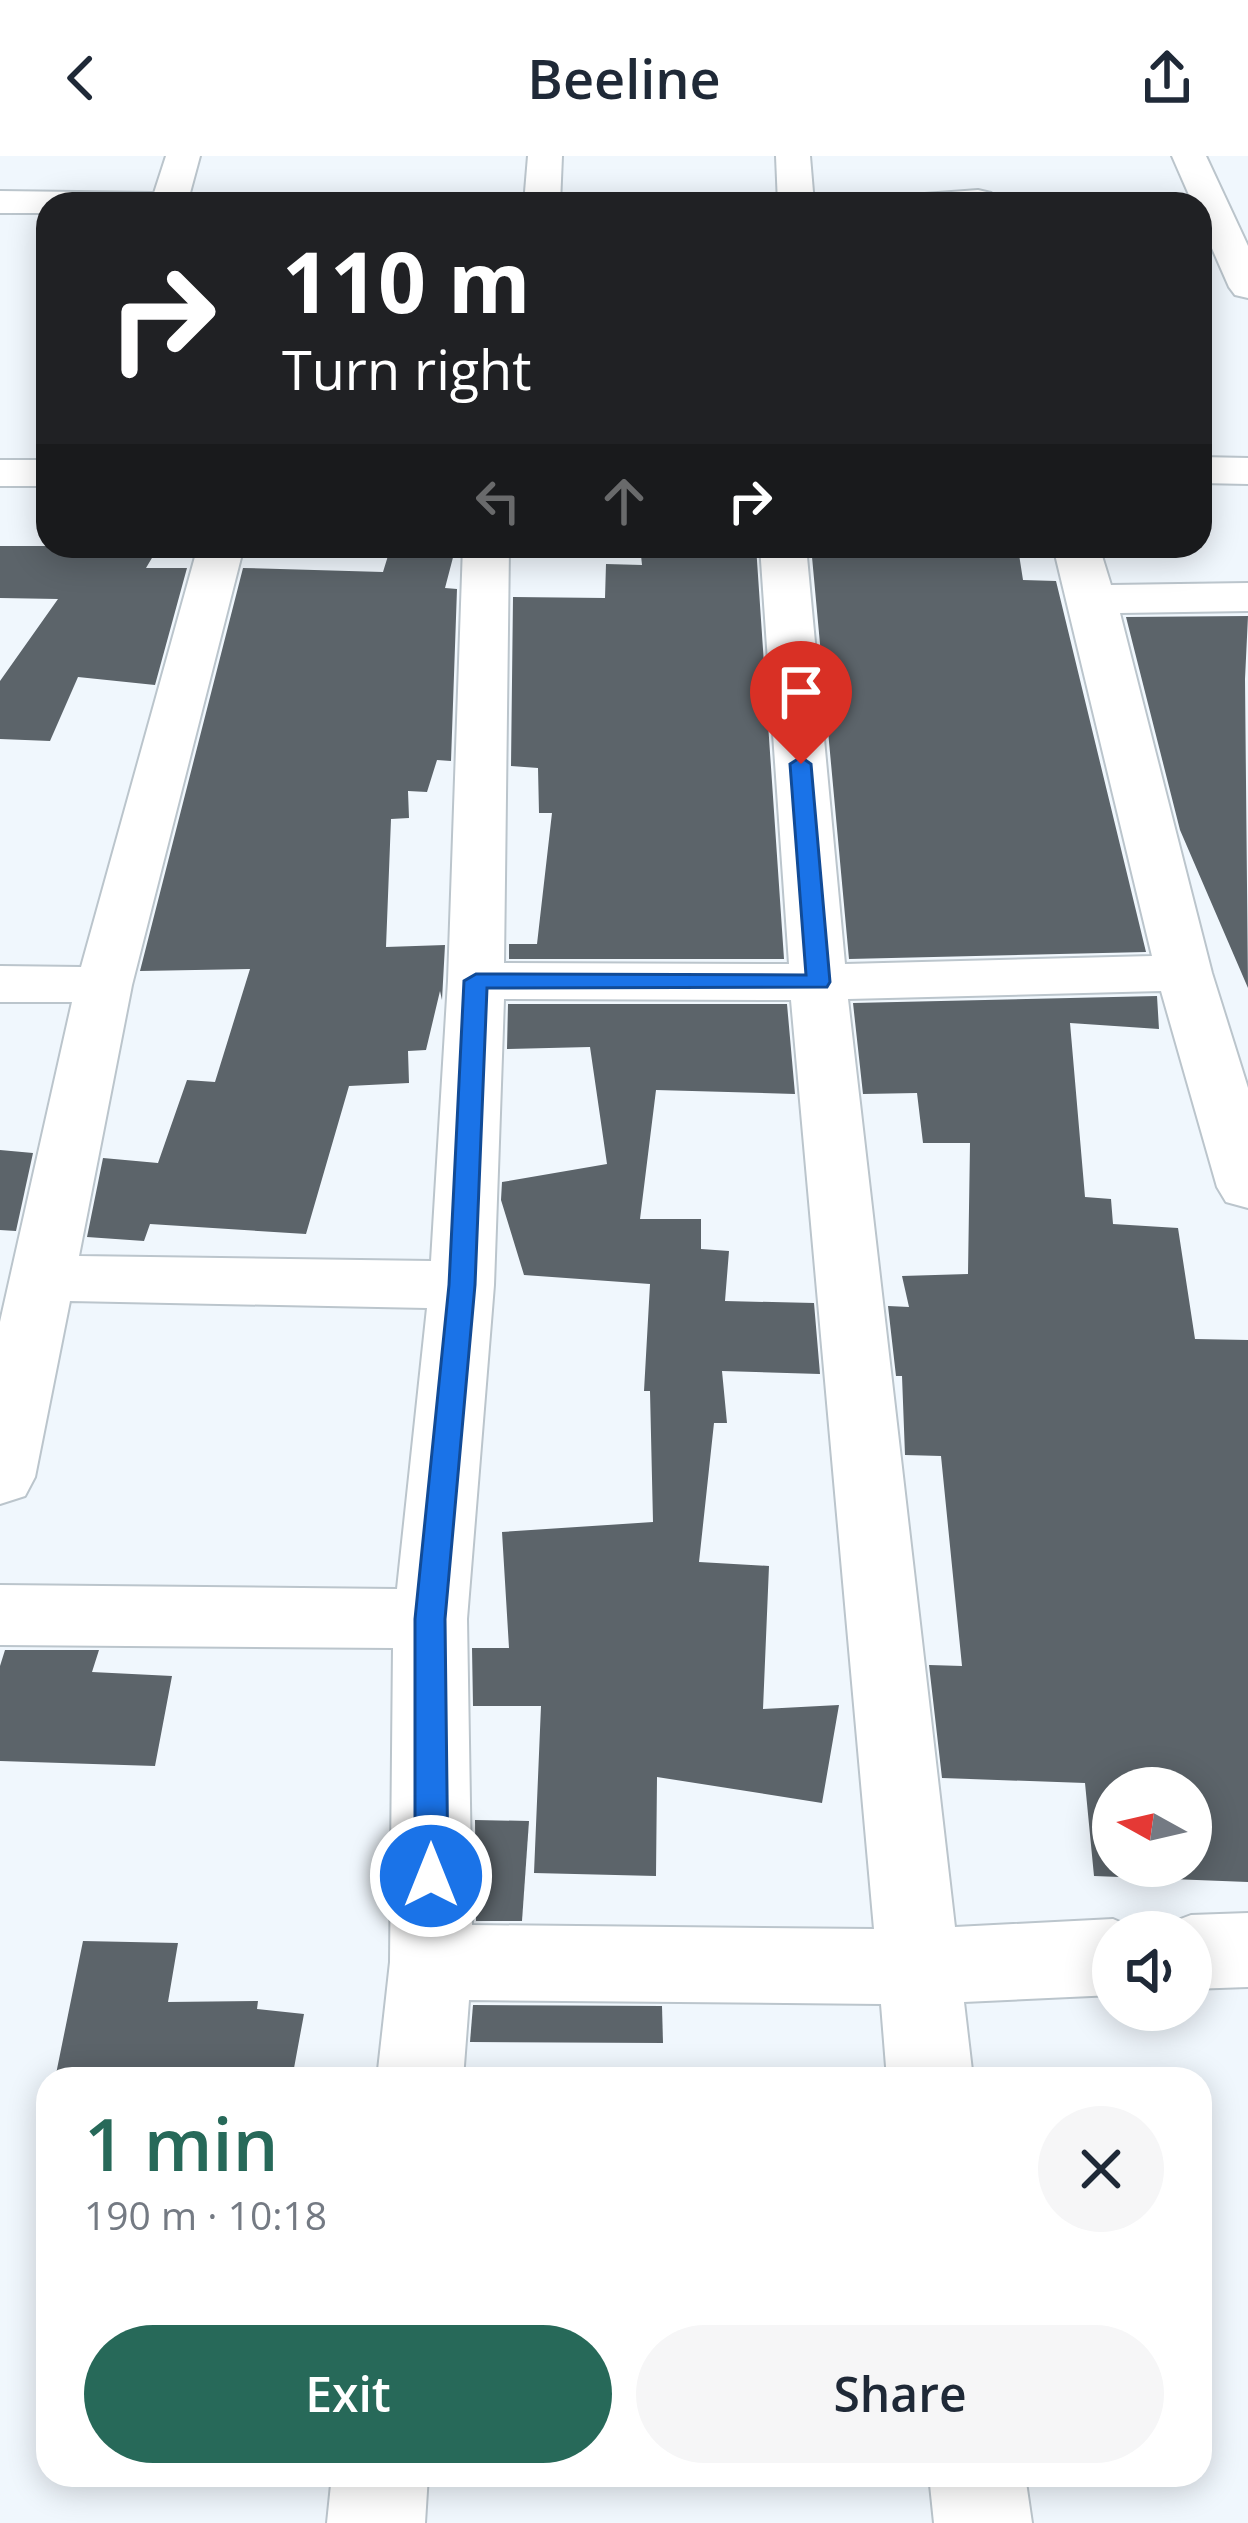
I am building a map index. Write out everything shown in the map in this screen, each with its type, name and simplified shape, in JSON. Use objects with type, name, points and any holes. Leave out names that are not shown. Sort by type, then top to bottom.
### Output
[{"type":"street","points":[[172,192],[183,156]]},
{"type":"street","points":[[543,192],[545,156]]},
{"type":"street","points":[[793,156],[795,192]]},
{"type":"street","points":[[967,156],[976,192]]},
{"type":"street","points":[[1189,156],[1231,214],[1248,287]]},
{"type":"street","points":[[0,202],[36,202]]},
{"type":"street","points":[[1212,470],[1248,471]]},
{"type":"street","points":[[0,473],[36,473]]},
{"type":"street","points":[[0,1477],[104,985],[218,558]]},
{"type":"street","points":[[421,2067],[431,1962],[430,1619],[462,1285],[476,981],[486,558]]},
{"type":"street","points":[[784,558],[818,982],[928,2067]]},
{"type":"street","points":[[1080,558],[1184,973],[1248,1186]]},
{"type":"street","points":[[1093,599],[1248,596]]},
{"type":"street","points":[[476,981],[818,982],[1184,973]]},
{"type":"street","points":[[0,984],[104,985]]},
{"type":"street","points":[[44,1279],[462,1285]]},
{"type":"street","points":[[0,1615],[430,1619]]},
{"type":"street","points":[[1212,1951],[1248,1949]]},
{"type":"street","points":[[431,1962],[916,1967],[1092,1958]]},
{"type":"street","points":[[376,2523],[379,2487]]},
{"type":"street","points":[[978,2487],[983,2523]]},
{"type":"building","points":[[0,546],[36,546],[36,558],[152,558],[146,568],[187,568],[155,685],[78,677],[50,741],[0,739],[0,681],[58,599],[0,598]]},
{"type":"building","points":[[387,558],[453,558],[445,588],[457,589],[451,761],[437,760],[427,792],[408,791],[409,818],[391,819],[386,947],[445,945],[442,1000],[440,991],[426,1050],[408,1051],[409,1083],[349,1086],[306,1234],[150,1224],[144,1241],[87,1237],[103,1158],[158,1163],[187,1080],[215,1082],[250,969],[140,971],[243,568],[383,572]]},
{"type":"building","points":[[641,558],[757,558],[784,959],[509,959],[509,944],[537,944],[552,813],[539,813],[538,768],[511,766],[513,597],[605,598],[606,564],[642,565]]},
{"type":"building","points":[[812,558],[1020,558],[1023,580],[1056,581],[1146,952],[849,959]]},
{"type":"building","points":[[1248,616],[1248,988],[1180,830],[1126,617]]},
{"type":"building","points":[[1157,996],[1159,1029],[1070,1023],[1085,1197],[1111,1199],[1113,1224],[1178,1228],[1195,1339],[1248,1340],[1248,1882],[1212,1881],[1212,1767],[1092,1767],[1092,1855],[1085,1783],[942,1778],[929,1665],[962,1666],[941,1456],[905,1455],[902,1376],[896,1376],[888,1306],[909,1307],[902,1276],[968,1274],[970,1143],[923,1143],[917,1093],[863,1094],[853,1003]]},
{"type":"building","points":[[508,1004],[787,1004],[795,1094],[656,1090],[640,1219],[701,1219],[701,1249],[729,1251],[725,1301],[814,1303],[820,1374],[722,1371],[727,1423],[714,1423],[699,1562],[769,1566],[763,1709],[839,1705],[822,1803],[657,1777],[656,1876],[534,1873],[541,1706],[473,1706],[472,1648],[509,1648],[502,1532],[653,1522],[650,1391],[644,1391],[650,1284],[524,1275],[501,1200],[502,1182],[607,1164],[590,1047],[507,1049]]},
{"type":"building","points":[[0,1150],[33,1153],[16,1231],[0,1230]]},
{"type":"building","points":[[5,1650],[99,1650],[92,1672],[172,1676],[155,1766],[0,1761],[0,1666]]},
{"type":"building","points":[[475,1820],[529,1821],[522,1921],[476,1921]]},
{"type":"building","points":[[83,1941],[178,1943],[168,2002],[258,2001],[257,2009],[304,2014],[294,2067],[57,2067]]},
{"type":"building","points":[[473,2005],[662,2006],[663,2043],[470,2042]]},
{"type":"route","points":[[431,1876],[430,1619],[462,1285],[476,981],[818,982],[801,764]]}]
